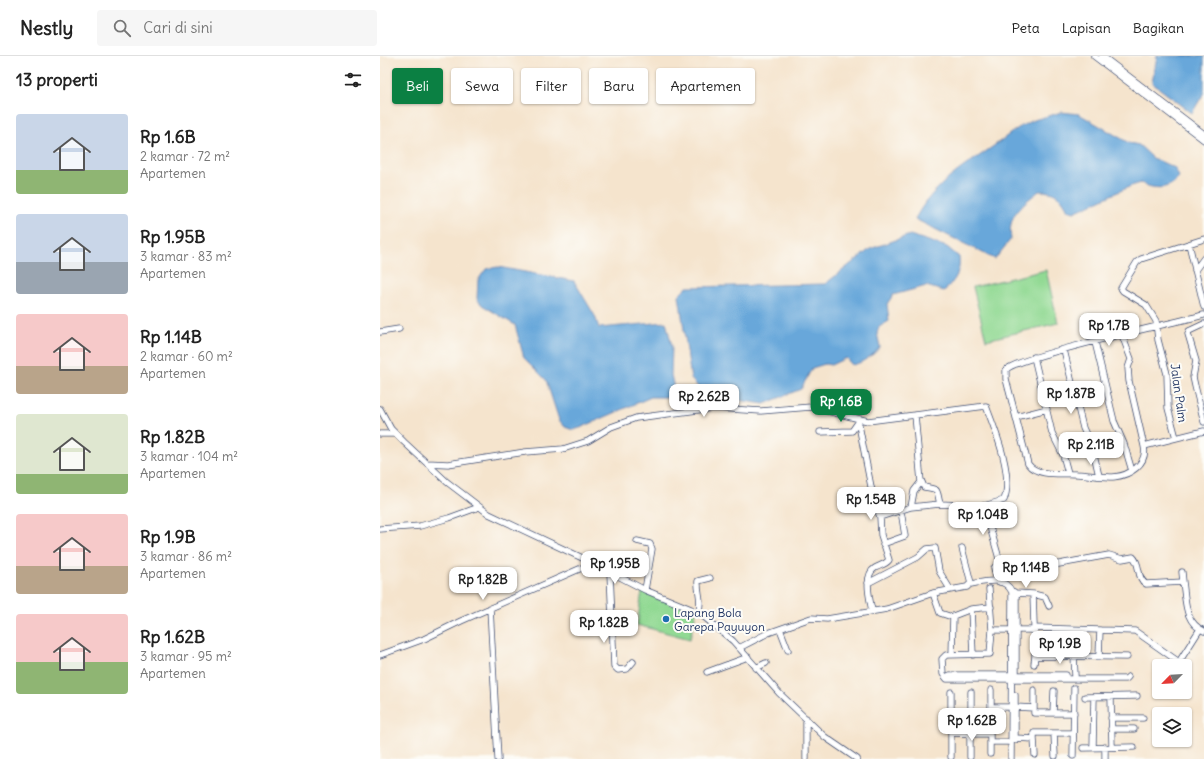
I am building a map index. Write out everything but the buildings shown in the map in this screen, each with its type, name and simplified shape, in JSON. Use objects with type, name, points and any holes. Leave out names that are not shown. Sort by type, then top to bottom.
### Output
[{"type":"street","points":[[1094,56],[1204,134]]},
{"type":"street","points":[[1102,56],[1204,140]]},
{"type":"street","points":[[1204,239],[1189,244],[1195,270],[1202,288],[1204,308]]},
{"type":"street","name":"Jalan Palm","points":[[1176,438],[1168,408],[1167,374],[1158,340],[1157,326],[1149,308],[1123,291],[1122,287],[1137,262],[1189,244]]},
{"type":"street","points":[[1195,270],[1204,258]]},
{"type":"street","points":[[1122,335],[1131,359],[1128,368],[1129,381],[1144,446],[1144,458],[1142,463],[1122,477],[1036,471],[1030,468],[1006,379],[1006,370],[1011,365],[1034,357],[1157,326],[1204,315]]},
{"type":"street","points":[[1204,324],[1189,331],[1188,334],[1196,361],[1193,377],[1204,422]]},
{"type":"street","points":[[380,336],[380,332],[399,329]]},
{"type":"street","points":[[1095,342],[1114,421],[1124,444],[1132,471]]},
{"type":"street","points":[[1064,350],[1084,433],[1093,450],[1099,476]]},
{"type":"street","points":[[1034,357],[1055,441],[1063,455],[1068,473]]},
{"type":"street","points":[[427,463],[448,464],[524,452],[563,449],[588,441],[618,424],[655,415],[714,408],[761,410],[811,407],[868,422],[915,414],[986,406],[1002,456],[1006,495],[1002,501],[984,506],[940,504],[911,507],[880,517]]},
{"type":"street","points":[[380,409],[385,420],[396,434],[427,463],[479,507],[516,528],[593,563],[645,590],[698,613],[739,648],[756,668],[834,745],[857,759]]},
{"type":"street","points":[[1016,417],[1047,409]]},
{"type":"street","points":[[915,414],[921,480],[924,487],[933,488],[936,490],[940,504]]},
{"type":"street","points":[[820,432],[852,432],[858,420]]},
{"type":"street","points":[[858,420],[873,497],[880,517],[881,535],[889,560],[886,564],[871,571],[868,583],[872,611]]},
{"type":"street","points":[[1144,446],[1204,431]]},
{"type":"street","points":[[380,434],[396,434]]},
{"type":"street","points":[[911,507],[914,492],[921,480]]},
{"type":"street","points":[[984,506],[1000,562]]},
{"type":"street","points":[[380,528],[420,526],[449,518],[479,507]]},
{"type":"street","points":[[883,544],[905,536],[901,511]]},
{"type":"street","points":[[637,541],[650,544],[652,549],[645,590]]},
{"type":"street","points":[[868,583],[918,557],[927,549],[935,548],[940,571],[950,589]]},
{"type":"street","points":[[962,548],[971,584]]},
{"type":"street","points":[[1000,582],[994,568],[1000,562],[1026,560],[1048,566],[1108,555],[1122,559],[1134,557],[1137,562],[1140,579],[1146,584],[1183,582]]},
{"type":"street","points":[[380,655],[424,639],[490,608],[593,563]]},
{"type":"street","points":[[610,572],[614,666],[618,670],[627,669],[633,662]]},
{"type":"street","points":[[992,630],[1014,631],[1035,629],[1135,631],[1179,662],[1202,630],[1190,621],[1182,572]]},
{"type":"street","points":[[698,613],[701,594],[698,581],[710,578]]},
{"type":"street","points":[[739,648],[780,629],[811,618],[827,619],[894,608],[933,592],[966,587],[971,584],[990,580],[1000,582],[1010,588],[1014,593],[1013,740],[1011,759]]},
{"type":"street","points":[[989,589],[992,630],[990,654],[946,656],[942,659],[943,674],[950,680],[1014,677],[1024,677],[1047,677],[1102,677],[1074,676],[1047,677]]},
{"type":"street","points":[[933,592],[940,613],[952,617],[971,609],[991,607]]},
{"type":"street","points":[[1014,593],[1033,594],[1045,597],[1048,606]]},
{"type":"street","points":[[1033,594],[1035,629],[1034,664]]},
{"type":"street","points":[[490,608],[498,759]]},
{"type":"street","points":[[971,609],[973,655]]},
{"type":"street","points":[[952,617],[952,655]]},
{"type":"street","points":[[780,629],[788,650]]},
{"type":"street","points":[[1099,656],[1100,630]]},
{"type":"street","points":[[1035,656],[1127,657]]},
{"type":"street","points":[[1074,656],[1074,676]]},
{"type":"street","points":[[707,672],[748,657]]},
{"type":"street","points":[[756,668],[766,663]]},
{"type":"street","points":[[1074,688],[1074,756]]},
{"type":"street","points":[[952,713],[990,713],[991,690]]},
{"type":"street","points":[[1034,690],[1034,713],[1074,713]]},
{"type":"street","points":[[1053,713],[1054,691]]},
{"type":"street","points":[[952,692],[952,757]]},
{"type":"street","points":[[970,692],[971,714]]},
{"type":"street","points":[[1085,697],[1137,696]]},
{"type":"street","points":[[1093,748],[1094,697]]},
{"type":"street","points":[[1111,697],[1112,747]]},
{"type":"street","points":[[991,706],[1034,708]]},
{"type":"street","points":[[806,718],[806,759]]},
{"type":"street","points":[[1111,718],[1143,718]]},
{"type":"street","points":[[1112,728],[1134,729]]},
{"type":"street","points":[[952,733],[990,734],[990,754]]},
{"type":"street","points":[[1035,756],[1034,733],[1074,733]]},
{"type":"street","points":[[1054,733],[1055,756]]},
{"type":"street","points":[[970,734],[970,757]]},
{"type":"street","points":[[990,742],[1034,739]]},
{"type":"street","points":[[1013,740],[1015,759]]},
{"type":"street","points":[[1105,747],[1105,759]]},
{"type":"street","points":[[1083,748],[1134,747]]},
{"type":"green space","points":[[1046,270],[1058,323],[986,340],[973,287]]},
{"type":"green space","name":"Lapang Bola Garepa Payuyon","points":[[642,591],[696,612],[690,639],[637,625]]},
{"type":"water","points":[[1157,56],[1204,56],[1204,93],[1192,113],[1152,83]]},
{"type":"water","points":[[1061,112],[1079,114],[1129,143],[1139,145],[1153,158],[1175,168],[1179,177],[1171,184],[1162,188],[1151,187],[1141,183],[1131,186],[1074,212],[1068,210],[1063,201],[1057,195],[1039,191],[1017,211],[1011,223],[1011,239],[995,259],[915,219],[931,195],[950,177],[1024,124]]},
{"type":"water","points":[[910,235],[947,247],[959,257],[958,272],[954,280],[944,291],[926,286],[893,295],[887,304],[889,321],[879,327],[877,333],[880,347],[868,358],[852,365],[846,358],[831,365],[825,364],[812,368],[801,389],[764,404],[738,400],[709,399],[691,379],[679,295],[687,287],[825,284],[870,249]]},
{"type":"water","points":[[498,267],[574,281],[595,316],[599,328],[666,322],[672,346],[671,375],[676,397],[651,397],[580,428],[573,430],[565,427],[559,420],[546,380],[524,358],[515,325],[482,305],[477,299],[478,280],[486,269]]},
{"type":"place","name":"Lapang Bola Garepa Payuyon","points":[[666,619]]}]
